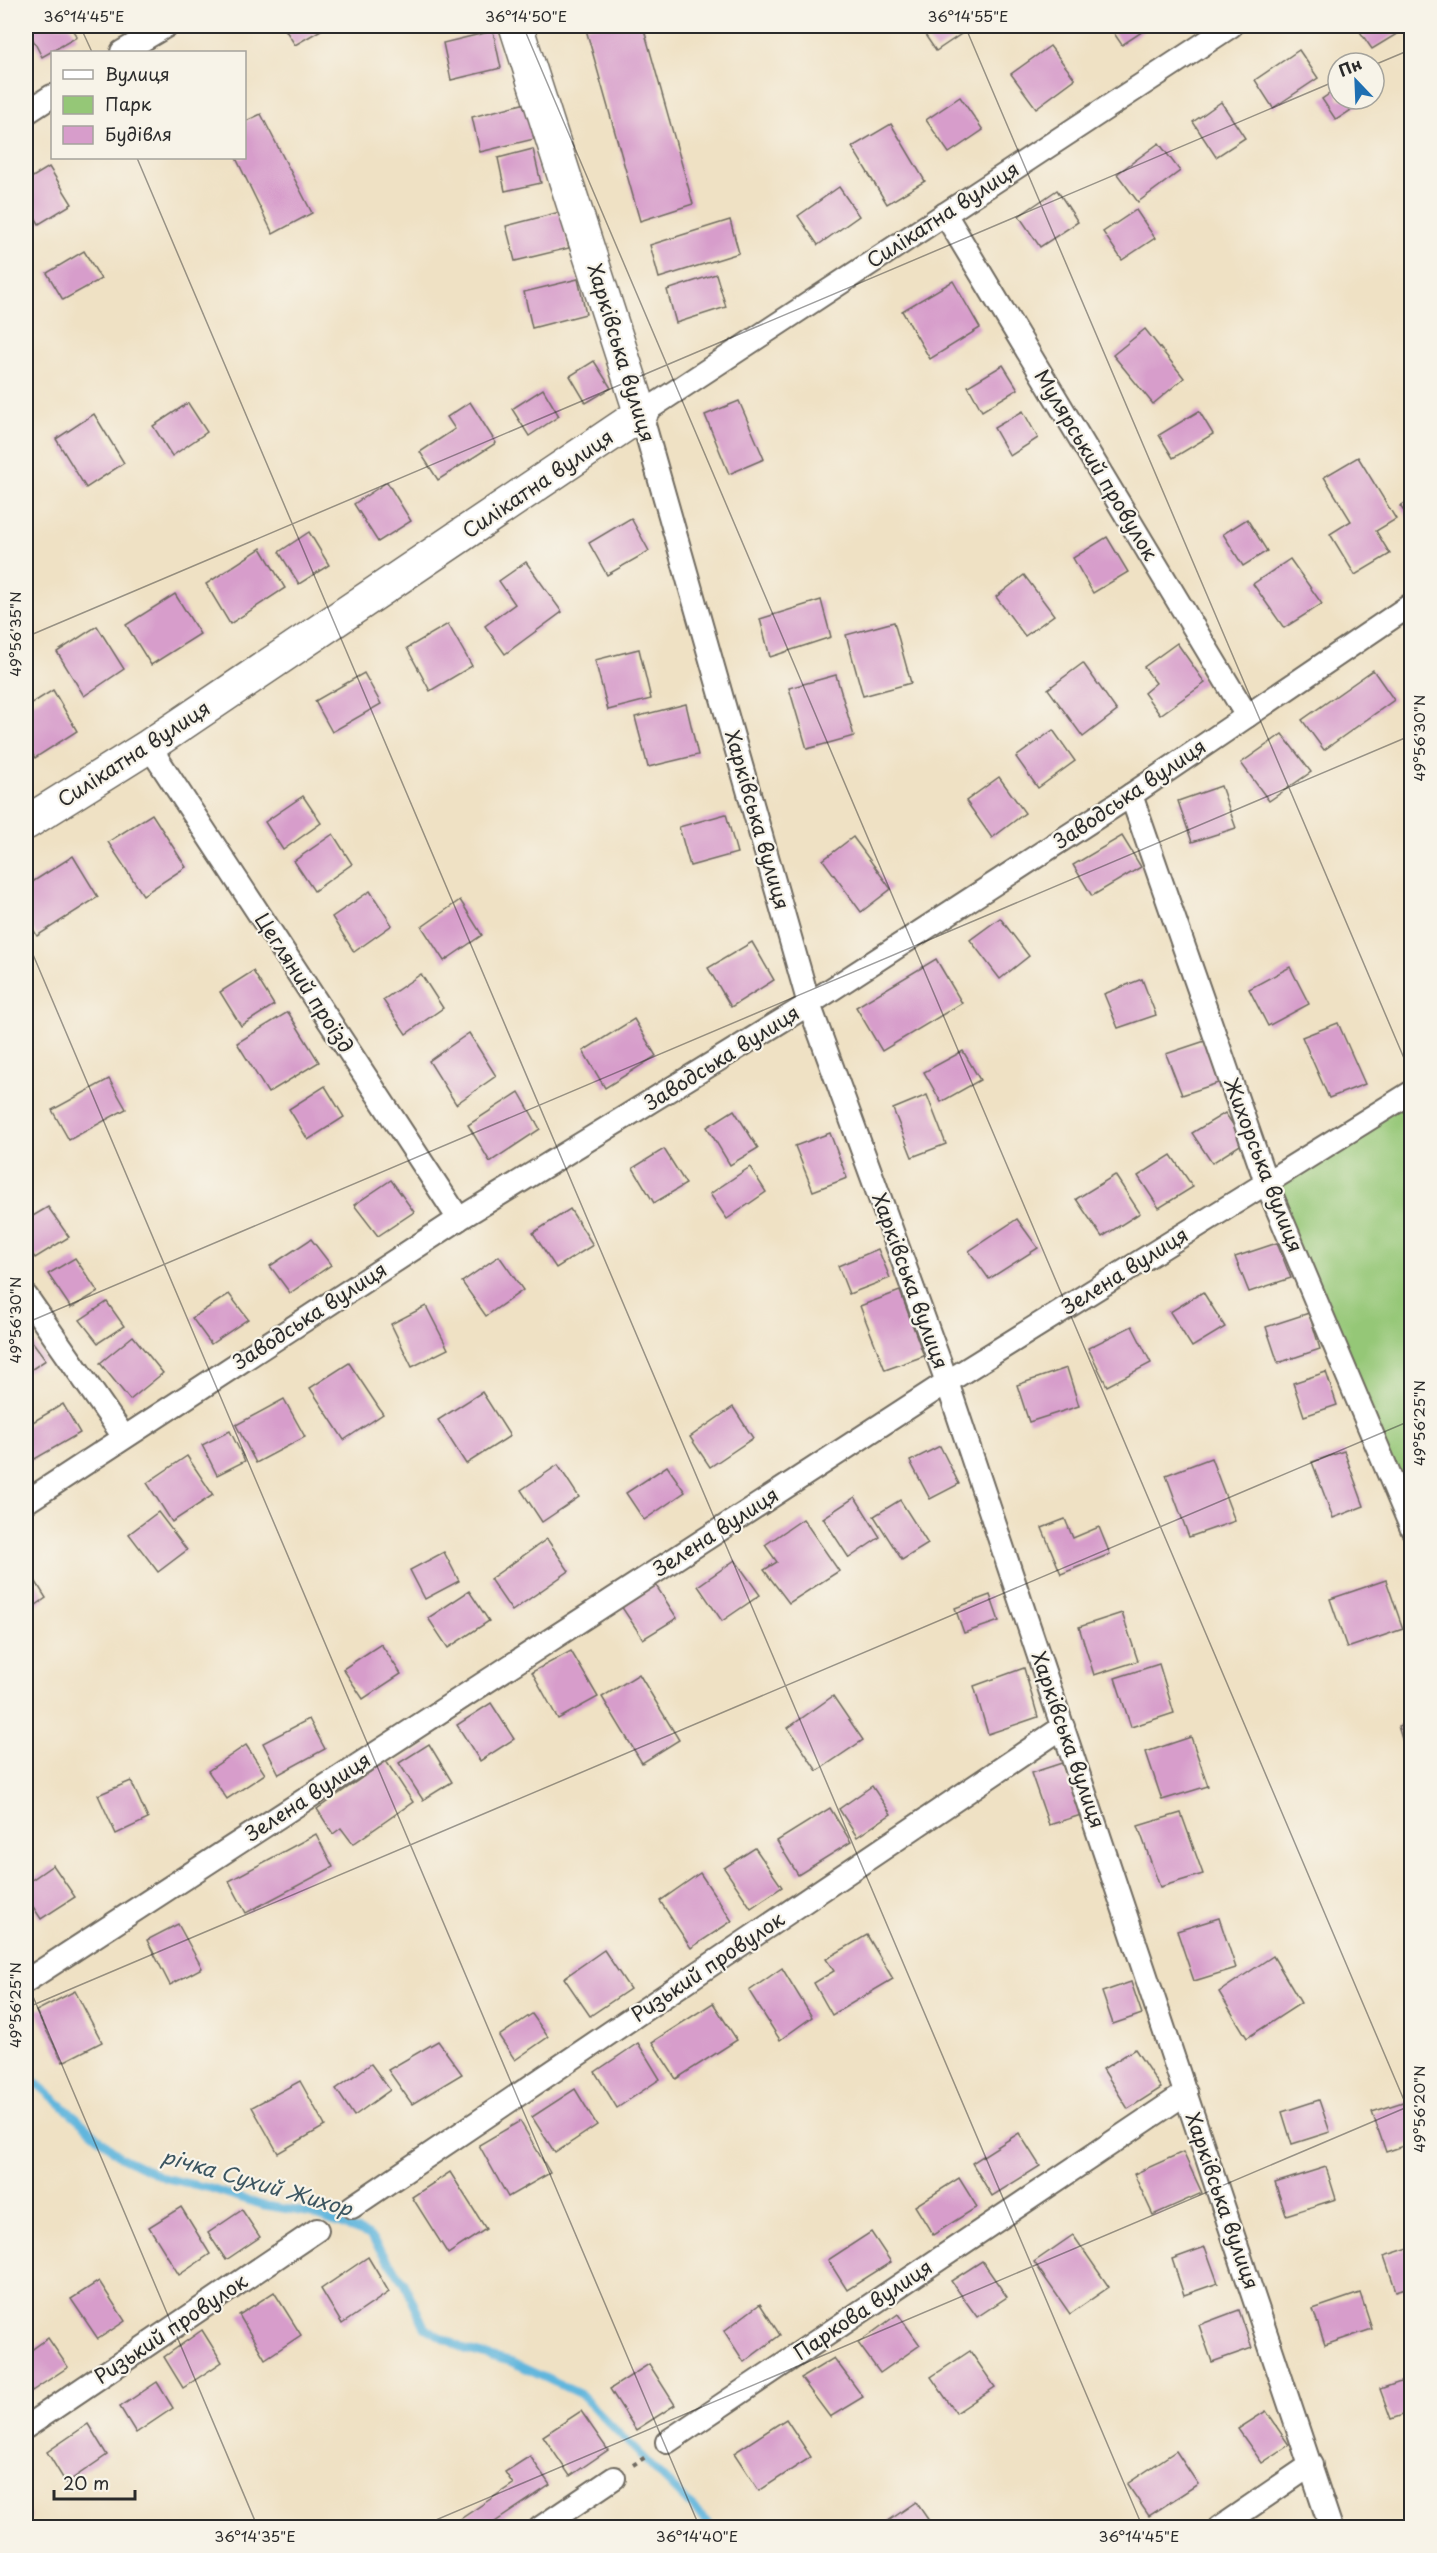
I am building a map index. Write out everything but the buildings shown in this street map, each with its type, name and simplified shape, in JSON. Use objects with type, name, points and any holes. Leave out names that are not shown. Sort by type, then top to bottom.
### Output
[{"type":"main road","name":"Харківська вулиця","points":[[516,26],[641,414]]},
{"type":"main road","name":"Силікатна вулиця","points":[[26,823],[149,746],[641,414]]},
{"type":"street","points":[[124,51],[166,26]]},
{"type":"street","name":"Силікатна вулиця","points":[[641,414],[1231,26]]},
{"type":"street","points":[[26,113],[51,97]]},
{"type":"street","name":"Мулярський провулок","points":[[945,214],[1247,716]]},
{"type":"street","name":"Харківська вулиця","points":[[641,414],[809,1004],[947,1382],[1331,2528]]},
{"type":"street","name":"Заводська вулиця","points":[[26,1502],[459,1219],[809,1004],[1131,795],[1412,604]]},
{"type":"street","name":"Цегляний проїзд","points":[[149,746],[459,1219]]},
{"type":"street","name":"Жихорська вулиця","points":[[1131,795],[1266,1182],[1412,1529]]},
{"type":"street","name":"Зелена вулиця","points":[[26,1981],[947,1382],[1412,1092]]},
{"type":"street","points":[[26,1296],[124,1437]]},
{"type":"street","name":"Ризький провулок","points":[[352,2206],[1063,1726]]},
{"type":"street","name":"Паркова вулиця","points":[[668,2442],[1186,2093]]},
{"type":"street","name":"Ризький провулок","points":[[26,2427],[317,2230]]},
{"type":"street","points":[[1219,2528],[1311,2465]]},
{"type":"street","points":[[540,2528],[614,2478]]},
{"type":"path","points":[[614,2478],[668,2442]]},
{"type":"green space","points":[[1411,1092],[1411,1529],[1266,1182]]},
{"type":"waterway","name":"річка Сухий Жихор","points":[[26,2074],[121,2157],[165,2178],[209,2188],[262,2205],[310,2213],[369,2235],[404,2282],[425,2328],[466,2350],[511,2362],[580,2394],[713,2528]]}]
